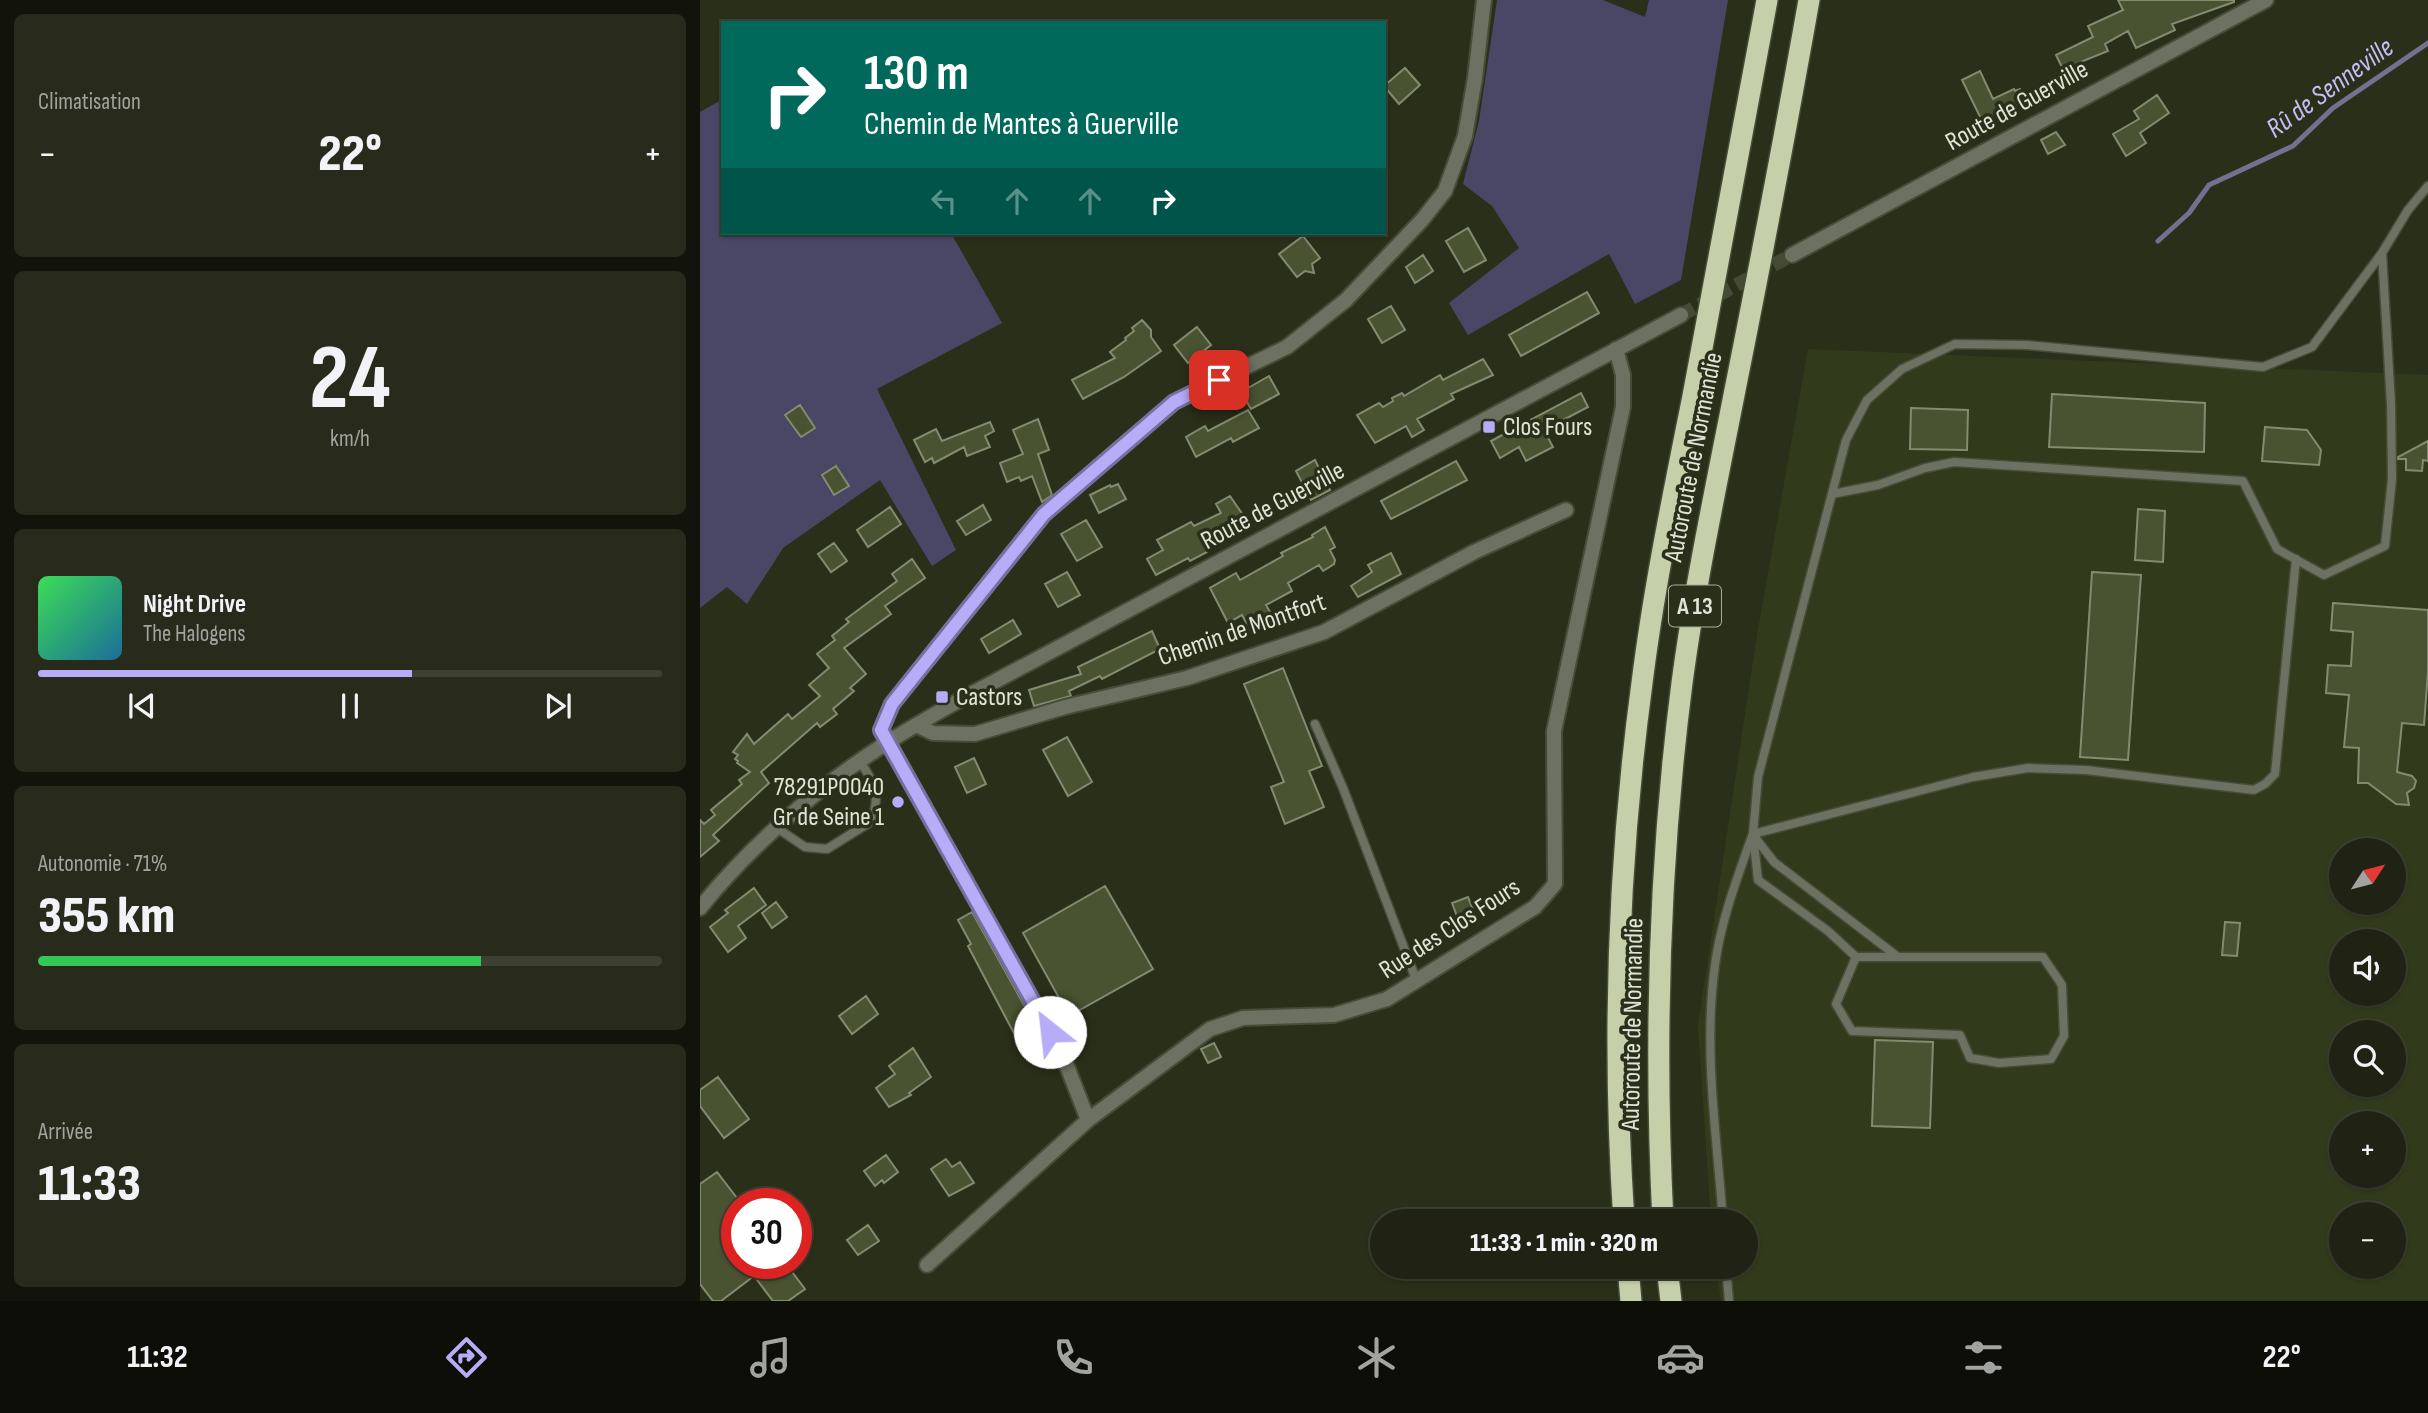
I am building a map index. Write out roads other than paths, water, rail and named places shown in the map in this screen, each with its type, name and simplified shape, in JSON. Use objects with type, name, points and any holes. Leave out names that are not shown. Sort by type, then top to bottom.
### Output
[{"type":"highway","name":"Autoroute de Normandie","points":[[1623,1209],[1618,1133],[1618,968],[1629,808],[1642,682],[1668,525],[1767,0]]},
{"type":"highway","name":"Autoroute de Normandie","points":[[1662,1209],[1658,1129],[1659,982],[1668,815],[1682,682],[1705,544],[1809,0]]},
{"type":"highway","points":[[1629,1279],[1631,1301]]},
{"type":"highway","points":[[1668,1279],[1671,1301]]},
{"type":"street","points":[[1088,1120],[1063,1056],[881,730],[892,704],[1044,514],[1174,402],[1287,347],[1346,300],[1406,240],[1445,191],[1465,135],[1484,0]]},
{"type":"street","name":"Route de Guerville","points":[[1792,255],[2266,0]]},
{"type":"street","name":"Route de Guerville","points":[[700,908],[777,828],[889,741],[1681,315]]},
{"type":"street","name":"Rue des Clos Fours","points":[[927,1265],[1088,1120],[1210,1028],[1243,1018],[1334,1015],[1387,999],[1535,907],[1555,884],[1554,731],[1625,393],[1621,362],[1616,349]]},
{"type":"street","name":"Chemin de Montfort","points":[[916,725],[933,733],[975,734],[1065,707],[1187,678],[1324,632],[1474,552],[1566,510]]},
{"type":"lane","points":[[1856,957],[1836,1004],[1852,1031],[1960,1035],[1970,1058],[1999,1063],[2051,1059],[2064,1036],[2062,985],[2043,957],[1856,957],[1828,932],[1758,880],[1753,834],[1758,777],[1846,440],[1867,400],[1902,369],[1955,344],[2026,345],[2263,368],[2312,347],[2382,253],[2408,210],[2428,186]]},
{"type":"lane","points":[[1832,494],[1878,485],[1926,468],[1954,462],[2243,481],[2277,549],[2324,575],[2385,546],[2392,479],[2391,404],[2382,253]]},
{"type":"lane","points":[[1753,834],[1973,777],[2028,768],[2086,770],[2254,790],[2275,774],[2296,559]]},
{"type":"lane","points":[[1315,724],[1343,788],[1417,982]]},
{"type":"lane","points":[[777,828],[805,847],[827,849],[872,821],[878,800],[872,779],[860,761]]},
{"type":"lane","points":[[1753,834],[1774,862],[1898,957]]},
{"type":"lane","points":[[1722,1209],[1710,1080],[1710,1010],[1715,964],[1728,904],[1753,834]]},
{"type":"lane","points":[[1727,1279],[1729,1301]]},
{"type":"waterway","name":"Rû de Senneville","points":[[2158,241],[2189,213],[2209,185],[2293,146],[2333,108],[2428,43]]},
{"type":"tunnel","points":[[1681,315],[1792,255]]},
{"type":"place","name":"Clos Fours","points":[[1489,427]]},
{"type":"place","name":"Castors","points":[[942,697]]},
{"type":"place","name":"78291P0040 Gr de Seine 1","points":[[898,802]]}]
